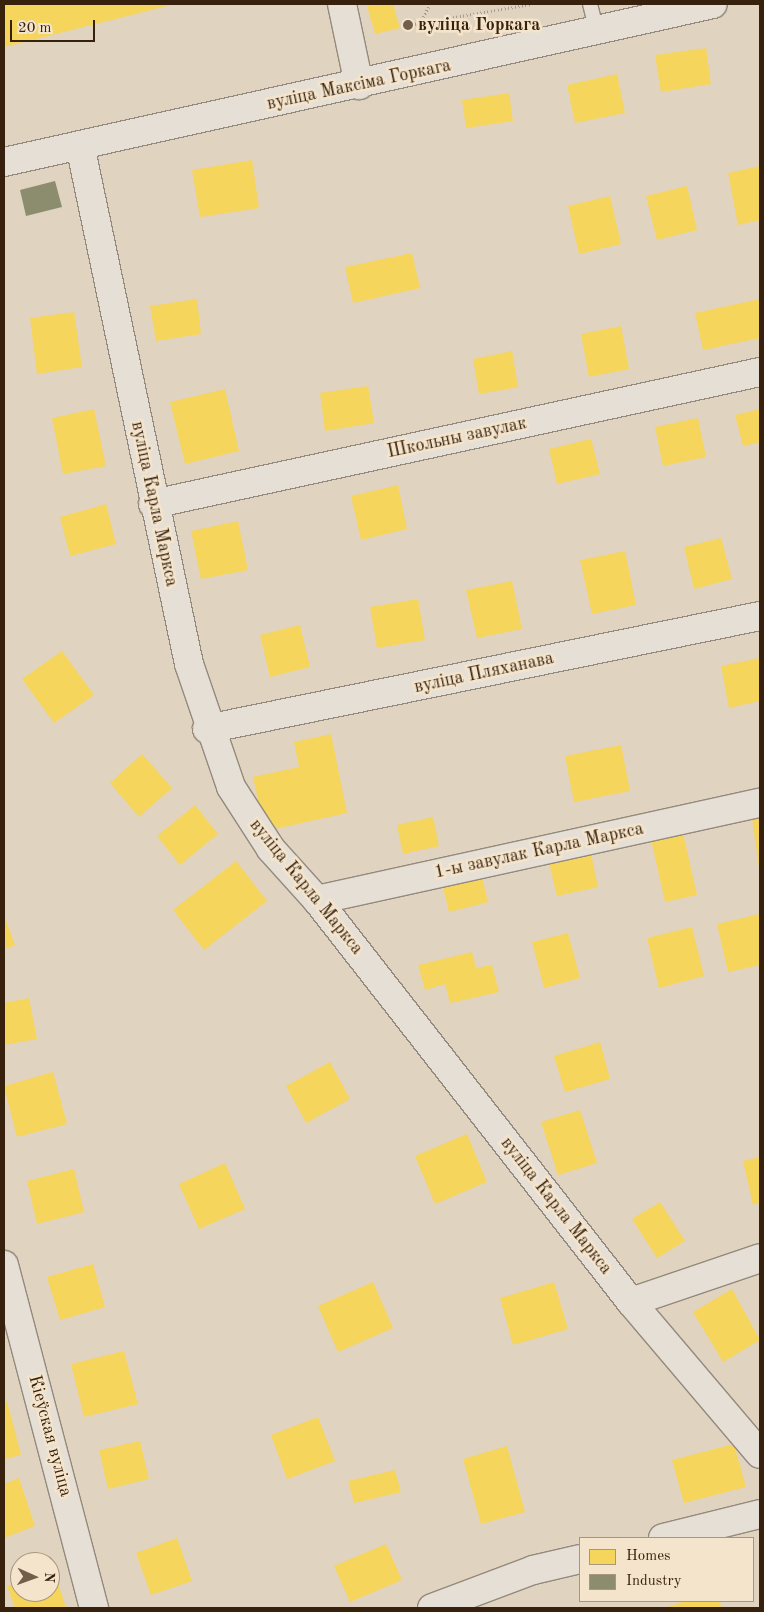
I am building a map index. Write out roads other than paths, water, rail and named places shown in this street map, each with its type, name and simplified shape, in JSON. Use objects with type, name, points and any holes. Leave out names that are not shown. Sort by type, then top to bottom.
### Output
[{"type":"street","points":[[342,4],[359,85]]},
{"type":"street","name":"вуліца Максіма Горкага","points":[[4,162],[597,33],[714,4]]},
{"type":"street","name":"вуліца Карла Маркса","points":[[80,145],[154,504],[207,729],[231,788],[271,849],[318,900],[631,1302],[760,1454]]},
{"type":"street","name":"Школьны завулак","points":[[154,504],[760,372]]},
{"type":"street","name":"вуліца Пляханава","points":[[207,729],[760,616]]},
{"type":"street","name":"1-ы завулак Карла Маркса","points":[[318,900],[760,803]]},
{"type":"street","points":[[631,1302],[760,1258]]},
{"type":"street","name":"Кіеўская вуліца","points":[[4,1265],[94,1608]]},
{"type":"street","points":[[667,1537],[760,1514]]},
{"type":"street","points":[[432,1608],[533,1570],[579,1559]]},
{"type":"lane","points":[[590,4],[597,33]]},
{"type":"place","name":"вуліца Горкага","points":[[408,25]]}]
